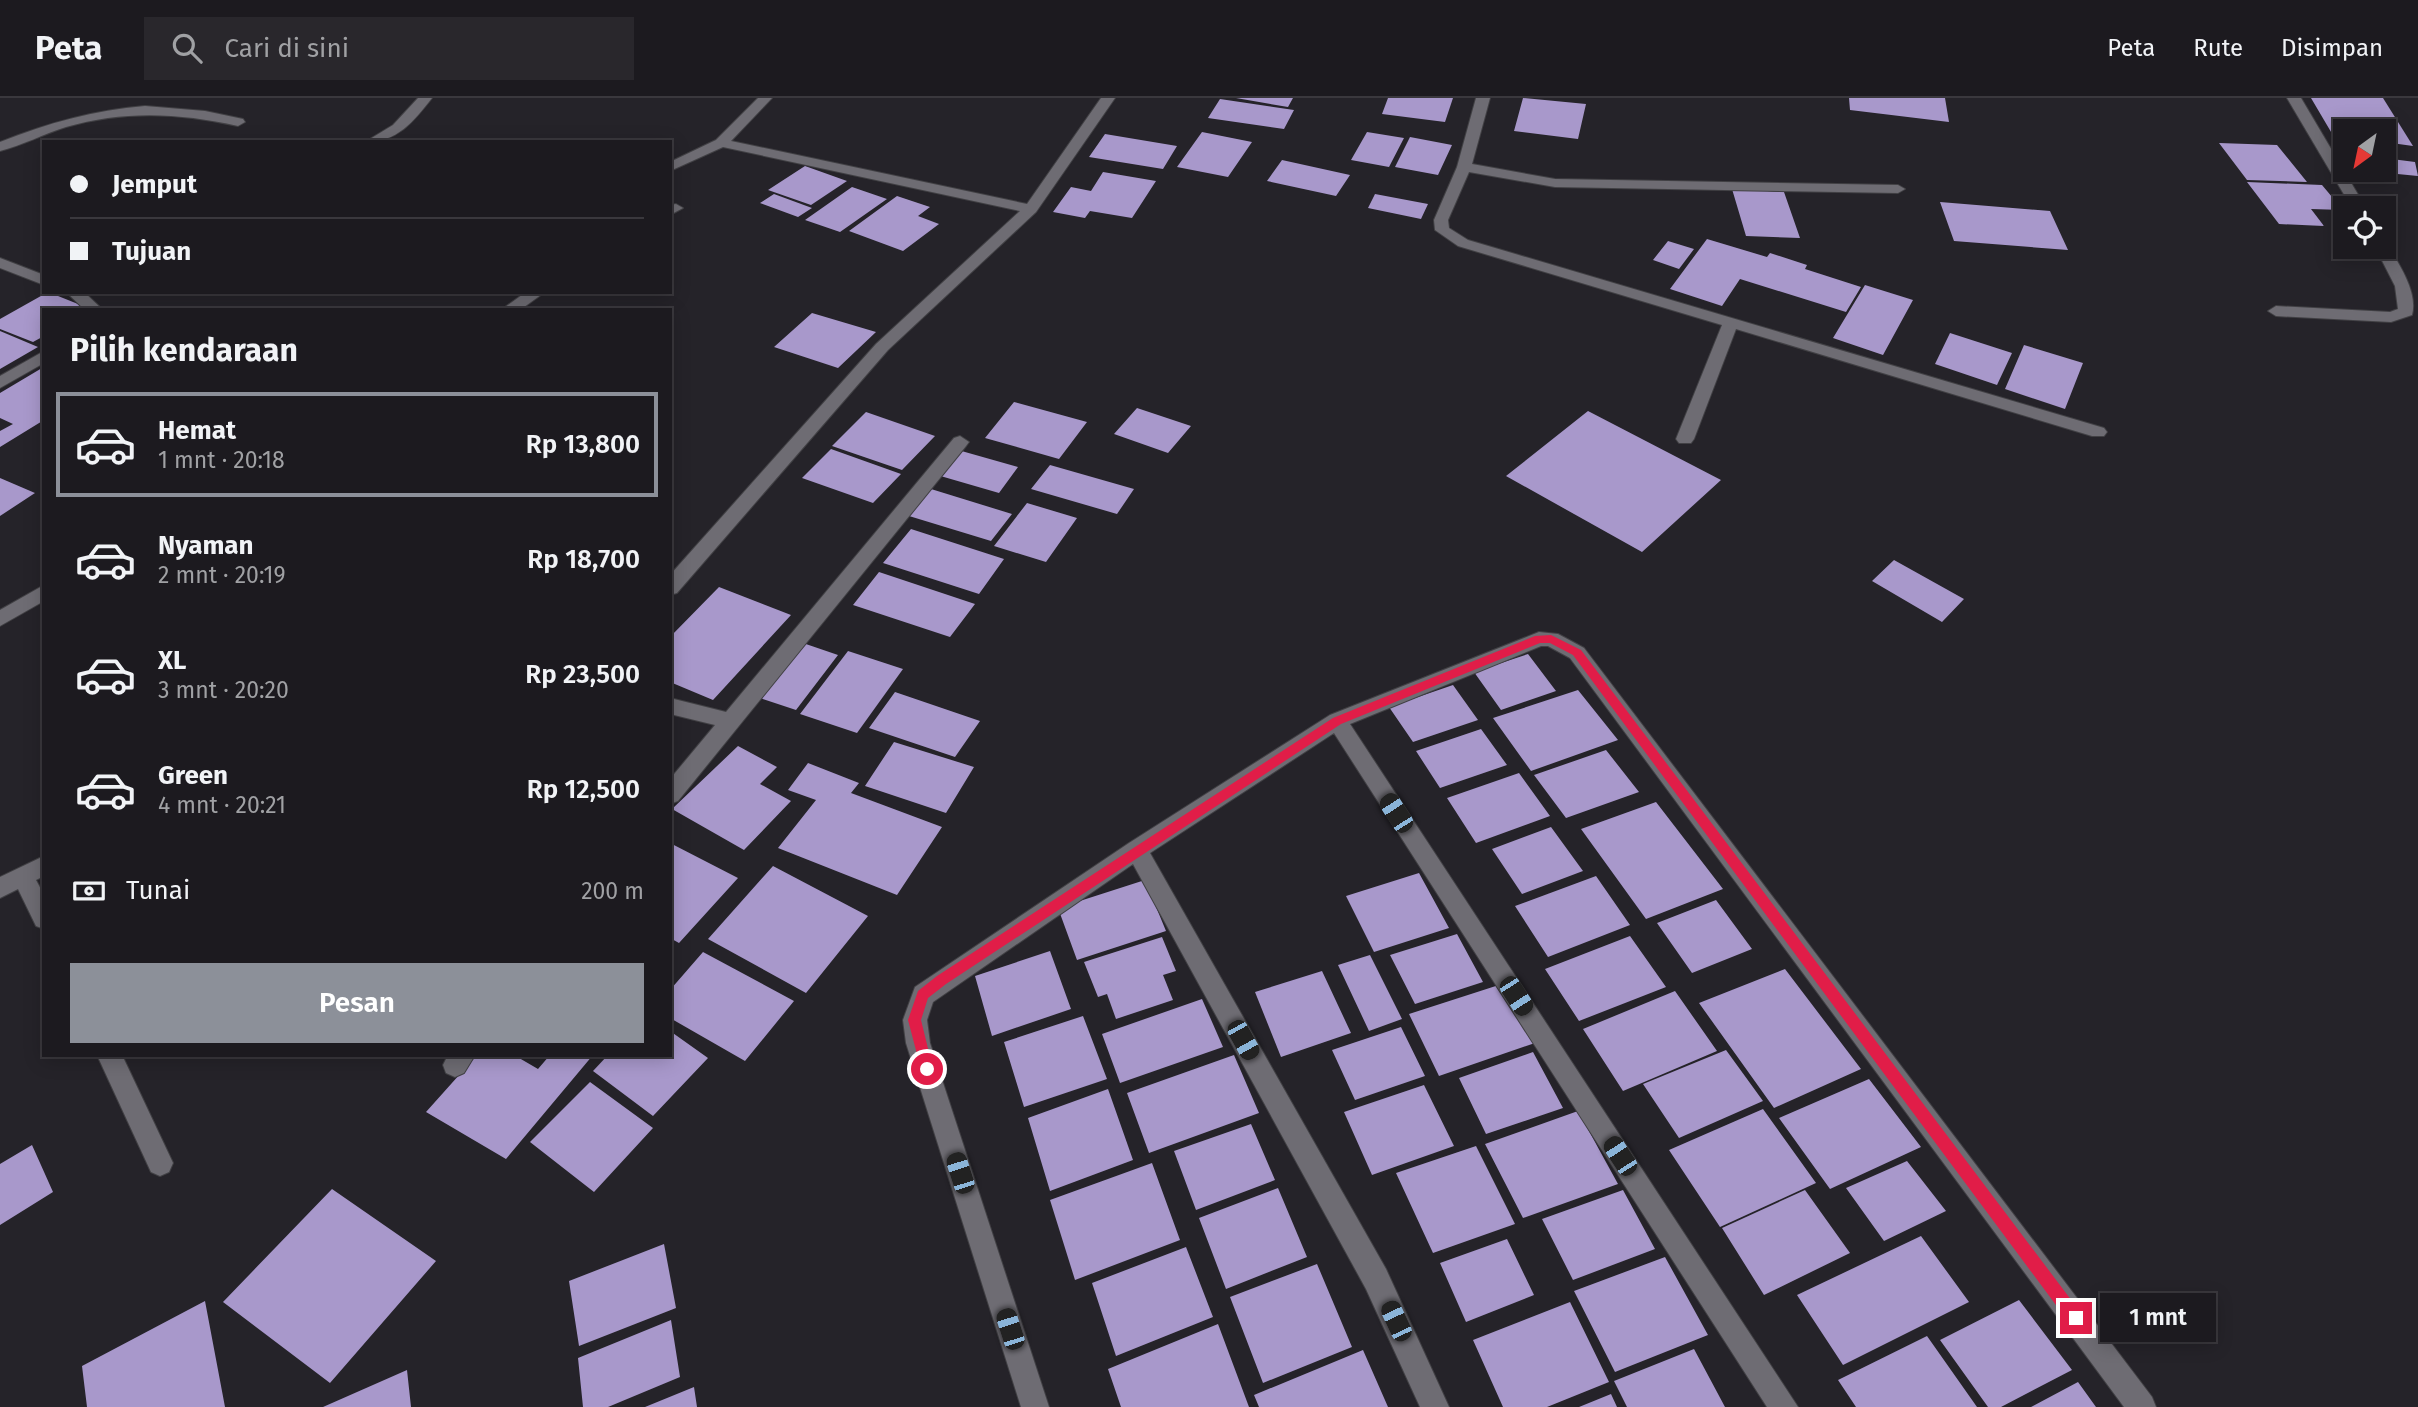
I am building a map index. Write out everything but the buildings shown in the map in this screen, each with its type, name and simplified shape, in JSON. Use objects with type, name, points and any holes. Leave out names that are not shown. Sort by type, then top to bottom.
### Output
[{"type":"street","points":[[376,140],[398,128],[425,98]]},
{"type":"street","points":[[672,165],[721,143],[765,98]]},
{"type":"street","points":[[672,586],[882,347],[1031,209],[1108,98]]},
{"type":"street","points":[[1483,98],[1464,167],[1441,220],[1443,230],[1450,237],[2098,432]]},
{"type":"street","points":[[2294,98],[2352,196]]},
{"type":"street","points":[[0,147],[97,107],[137,100],[174,99],[213,109],[238,122]]},
{"type":"street","points":[[721,143],[1031,209]]},
{"type":"street","points":[[1464,167],[1555,183],[1898,189]]},
{"type":"street","points":[[2276,311],[2391,317],[2406,312],[2408,303],[2404,285],[2389,259]]},
{"type":"street","points":[[3,268],[42,279]]},
{"type":"street","points":[[76,294],[93,308]]},
{"type":"street","points":[[512,308],[534,294]]},
{"type":"street","points":[[1685,439],[1731,323]]},
{"type":"street","points":[[0,383],[42,357]]},
{"type":"street","points":[[672,793],[960,442]]},
{"type":"street","points":[[0,619],[42,593]]},
{"type":"street","points":[[1035,1407],[918,1043],[915,1020],[923,995],[1137,850],[1337,721],[1539,639],[1562,643],[1577,653],[2142,1407]]},
{"type":"street","points":[[672,706],[730,721]]},
{"type":"street","points":[[1337,721],[1784,1407]]},
{"type":"street","points":[[1137,850],[1376,1279],[1435,1407]]},
{"type":"street","points":[[0,888],[42,866]]},
{"type":"street","points":[[23,876],[42,915]]},
{"type":"street","points":[[109,1057],[160,1163]]},
{"type":"route","points":[[927,1069],[918,1043],[915,1020],[923,995],[942,980],[1337,721],[1539,639],[1551,639],[1577,653],[2076,1318]]}]
